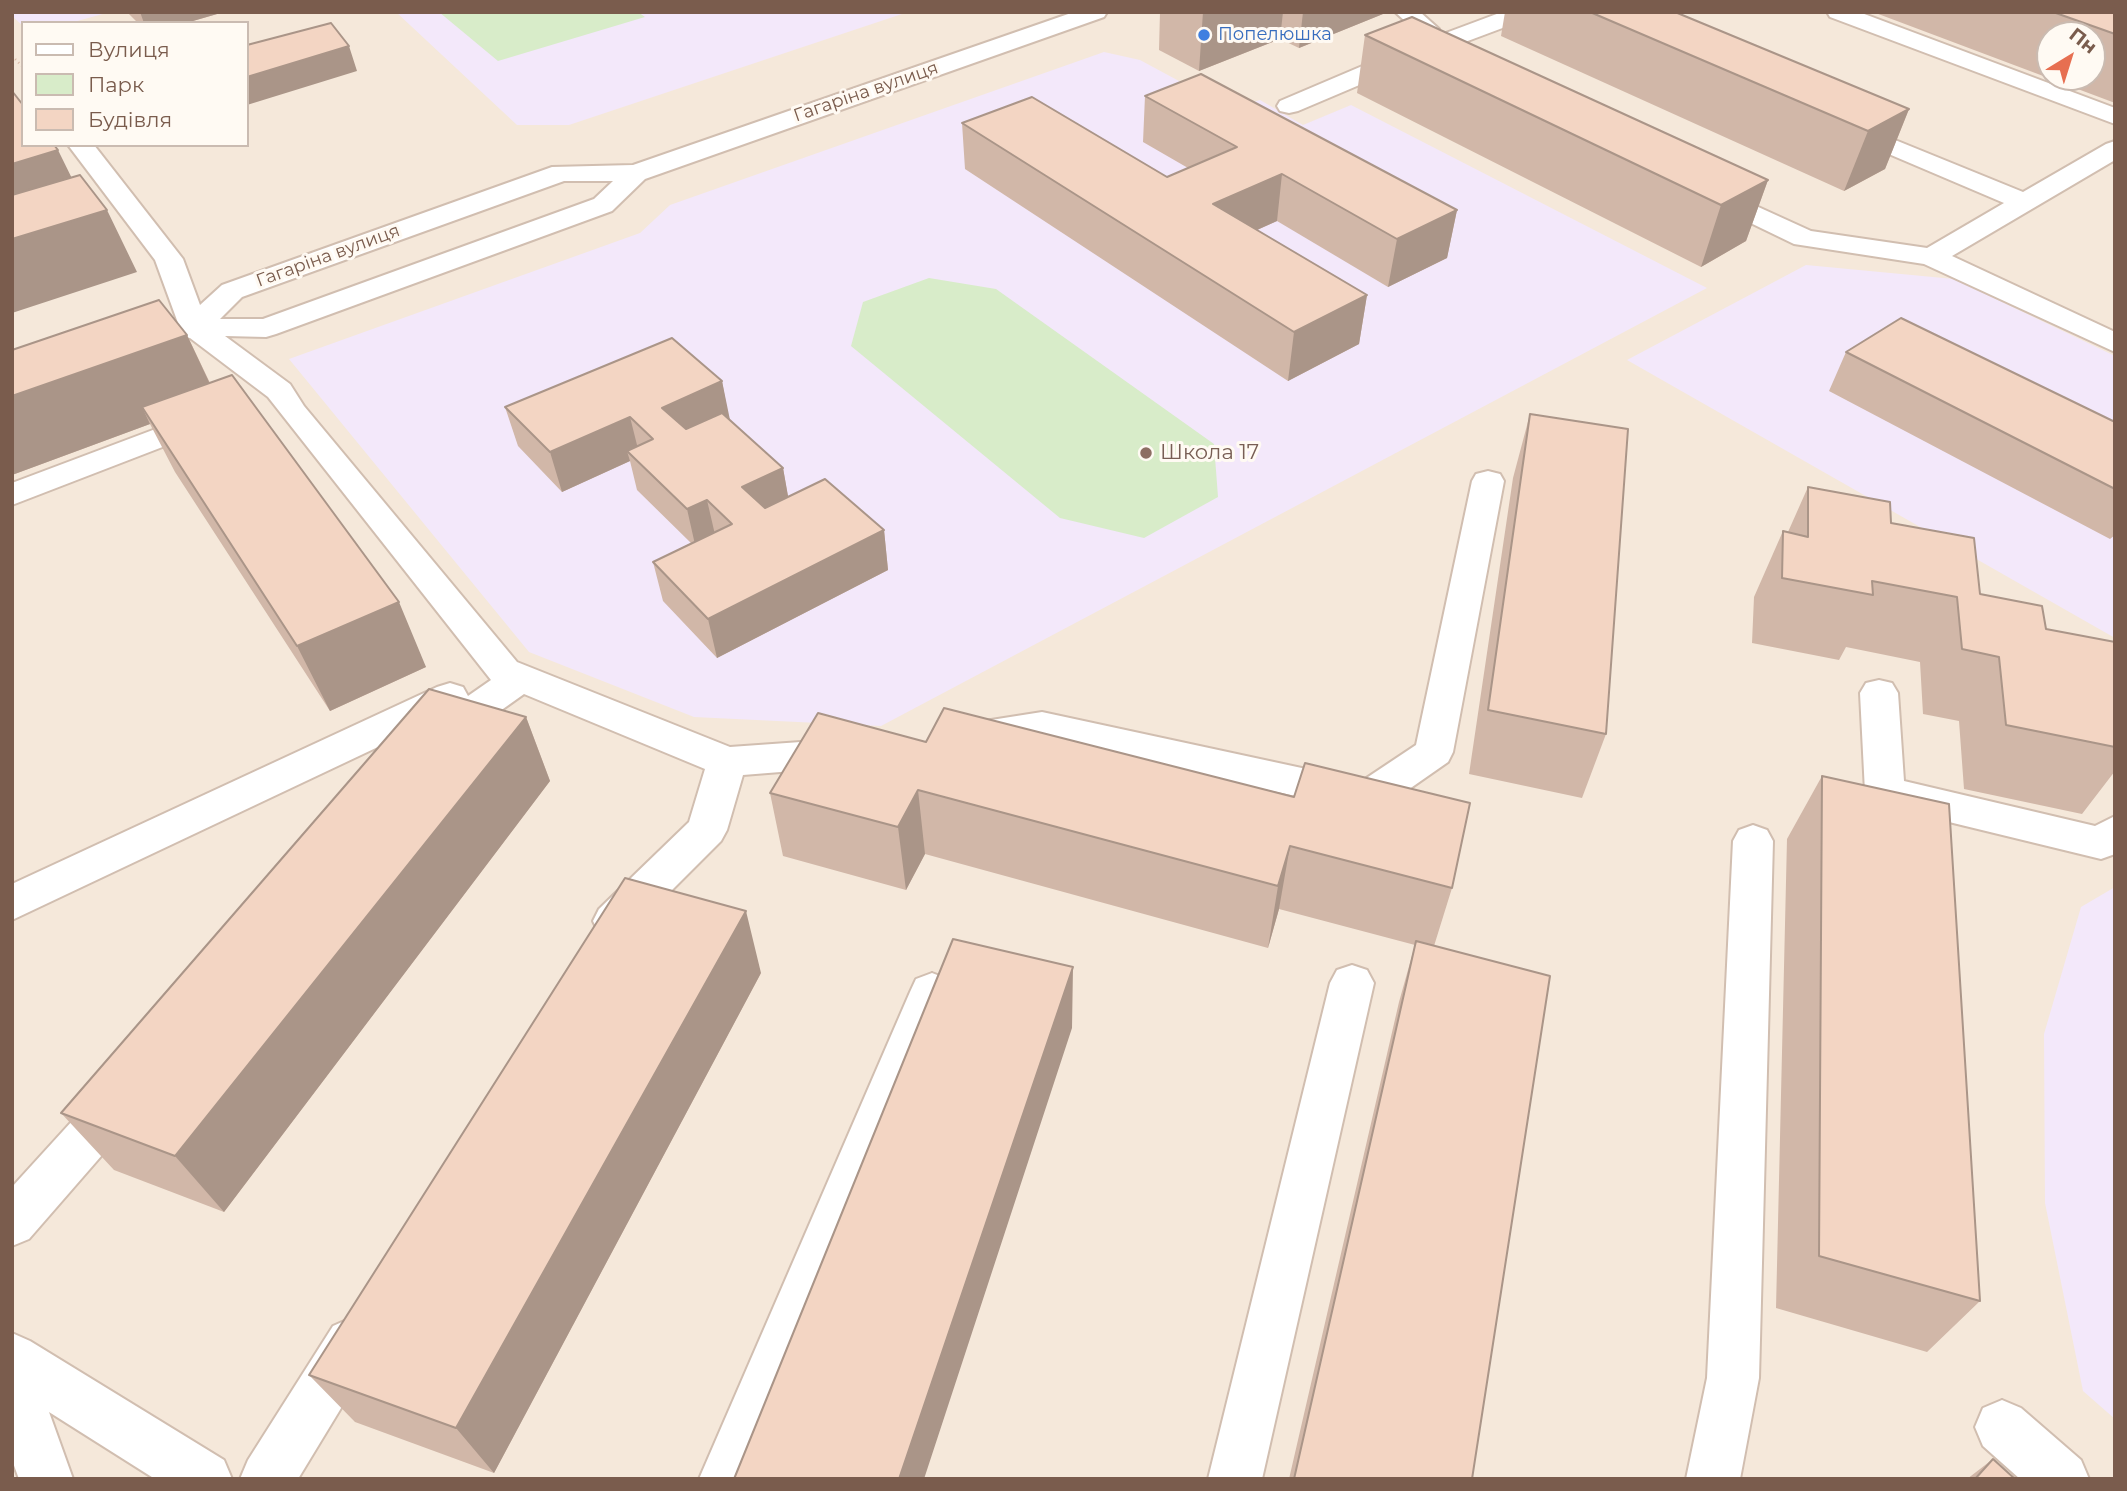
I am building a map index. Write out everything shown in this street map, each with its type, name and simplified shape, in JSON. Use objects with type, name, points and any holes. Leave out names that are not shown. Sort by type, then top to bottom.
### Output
[{"type":"street","name":"Гагаріна вулиця","points":[[194,327],[232,291],[561,173],[636,173],[1096,12]]},
{"type":"street","points":[[1406,12],[1428,29],[1416,52]]},
{"type":"street","points":[[1289,106],[1416,52],[1524,12]]},
{"type":"street","points":[[1838,12],[2115,117]]},
{"type":"street","points":[[1416,52],[1441,64]]},
{"type":"street","points":[[1824,118],[2025,202]]},
{"type":"street","points":[[82,147],[122,219],[169,259],[194,327],[279,391],[293,412],[513,675],[727,762],[879,751]]},
{"type":"street","points":[[1931,257],[2115,149]]},
{"type":"street","name":"Гагаріна вулиця","points":[[155,341],[194,327],[266,328],[603,205],[636,173]]},
{"type":"street","points":[[1691,184],[1804,238],[1931,257],[2115,343]]},
{"type":"street","points":[[12,495],[279,391]]},
{"type":"street","points":[[934,743],[1042,726],[1368,797],[1434,752],[1488,481]]},
{"type":"street","points":[[415,767],[452,726],[513,675]]},
{"type":"street","points":[[12,903],[513,675]]},
{"type":"street","points":[[1879,693],[1885,792],[2101,843],[2115,832]]},
{"type":"street","points":[[594,954],[615,919],[707,830],[727,762]]},
{"type":"street","points":[[1713,1479],[1733,1378],[1753,841]]},
{"type":"street","points":[[1235,1479],[1352,983]]},
{"type":"street","points":[[726,1479],[932,992]]},
{"type":"street","points":[[12,1223],[150,1068]]},
{"type":"street","points":[[267,1479],[376,1304]]},
{"type":"street","points":[[12,1359],[205,1479]]},
{"type":"street","points":[[12,1384],[46,1479]]},
{"type":"street","points":[[2002,1427],[2062,1479]]},
{"type":"shaded area","points":[[12,12],[2115,12],[2115,1479],[12,1479]]},
{"type":"shaded area","points":[[12,12],[110,12],[77,21],[21,21],[21,24],[12,16]]},
{"type":"shaded area","points":[[396,12],[908,12],[569,125],[517,125]]},
{"type":"shaded area","points":[[1104,52],[1140,60],[1231,109],[1260,100],[1303,125],[1351,105],[1707,288],[881,726],[694,717],[529,652],[289,359],[640,233],[670,205]]},
{"type":"shaded area","points":[[1806,265],[1954,279],[2115,356],[2115,638],[1627,360]]},
{"type":"shaded area","points":[[2115,887],[2115,1419],[2083,1391],[2045,1203],[2044,1034],[2081,907]]},
{"type":"green space","points":[[439,12],[638,12],[645,17],[498,61]]},
{"type":"green space","points":[[929,278],[996,289],[1214,444],[1218,497],[1144,538],[1060,518],[851,346],[863,302]]},
{"type":"building","points":[[1590,12],[1675,12],[1909,109],[1868,131]]},
{"type":"building","points":[[2053,12],[2115,12],[2115,34],[2106,31],[2106,21],[2078,21]]},
{"type":"building","points":[[1412,17],[1768,180],[1721,205],[1365,35]]},
{"type":"building","points":[[331,23],[349,46],[248,77],[248,45]]},
{"type":"building","points":[[1201,74],[1457,210],[1397,239],[1282,174],[1213,204],[1367,295],[1294,332],[962,123],[1032,97],[1167,177],[1237,147],[1145,96]]},
{"type":"building","points":[[12,91],[21,102],[21,147],[56,147],[58,150],[12,164]]},
{"type":"building","points":[[80,175],[107,210],[12,239],[12,195]]},
{"type":"building","points":[[159,300],[187,335],[12,396],[12,350]]},
{"type":"building","points":[[1901,318],[2115,422],[2115,489],[1846,352]]},
{"type":"building","points":[[672,338],[722,381],[662,408],[686,429],[722,413],[783,468],[742,487],[765,508],[825,479],[884,530],[708,619],[653,562],[732,524],[707,500],[687,509],[627,451],[653,439],[630,417],[550,452],[505,407]]},
{"type":"building","points":[[232,375],[399,602],[297,646],[142,407]]},
{"type":"building","points":[[1530,414],[1628,429],[1606,734],[1488,710]]},
{"type":"building","points":[[1808,487],[1890,502],[1891,523],[1974,538],[1980,594],[2042,606],[2046,629],[2115,642],[2115,747],[2006,725],[1999,657],[1962,649],[1957,597],[1872,581],[1873,595],[1782,578],[1783,531],[1808,537]]},
{"type":"building","points":[[429,689],[526,717],[175,1156],[61,1113]]},
{"type":"building","points":[[944,708],[1294,797],[1305,763],[1470,803],[1452,888],[1290,846],[1278,886],[918,790],[898,827],[770,793],[818,713],[926,742]]},
{"type":"building","points":[[1822,776],[1949,804],[1980,1301],[1819,1256]]},
{"type":"building","points":[[625,878],[746,911],[456,1428],[309,1375]]},
{"type":"building","points":[[953,939],[1073,967],[899,1479],[734,1479]]},
{"type":"building","points":[[1416,941],[1550,976],[1472,1479],[1294,1479]]},
{"type":"building","points":[[1993,1459],[2015,1479],[1975,1479]]},
{"type":"place","name":"Попелюшка","points":[[1204,35]]},
{"type":"place","name":"Школа 17","points":[[1146,453]]}]
